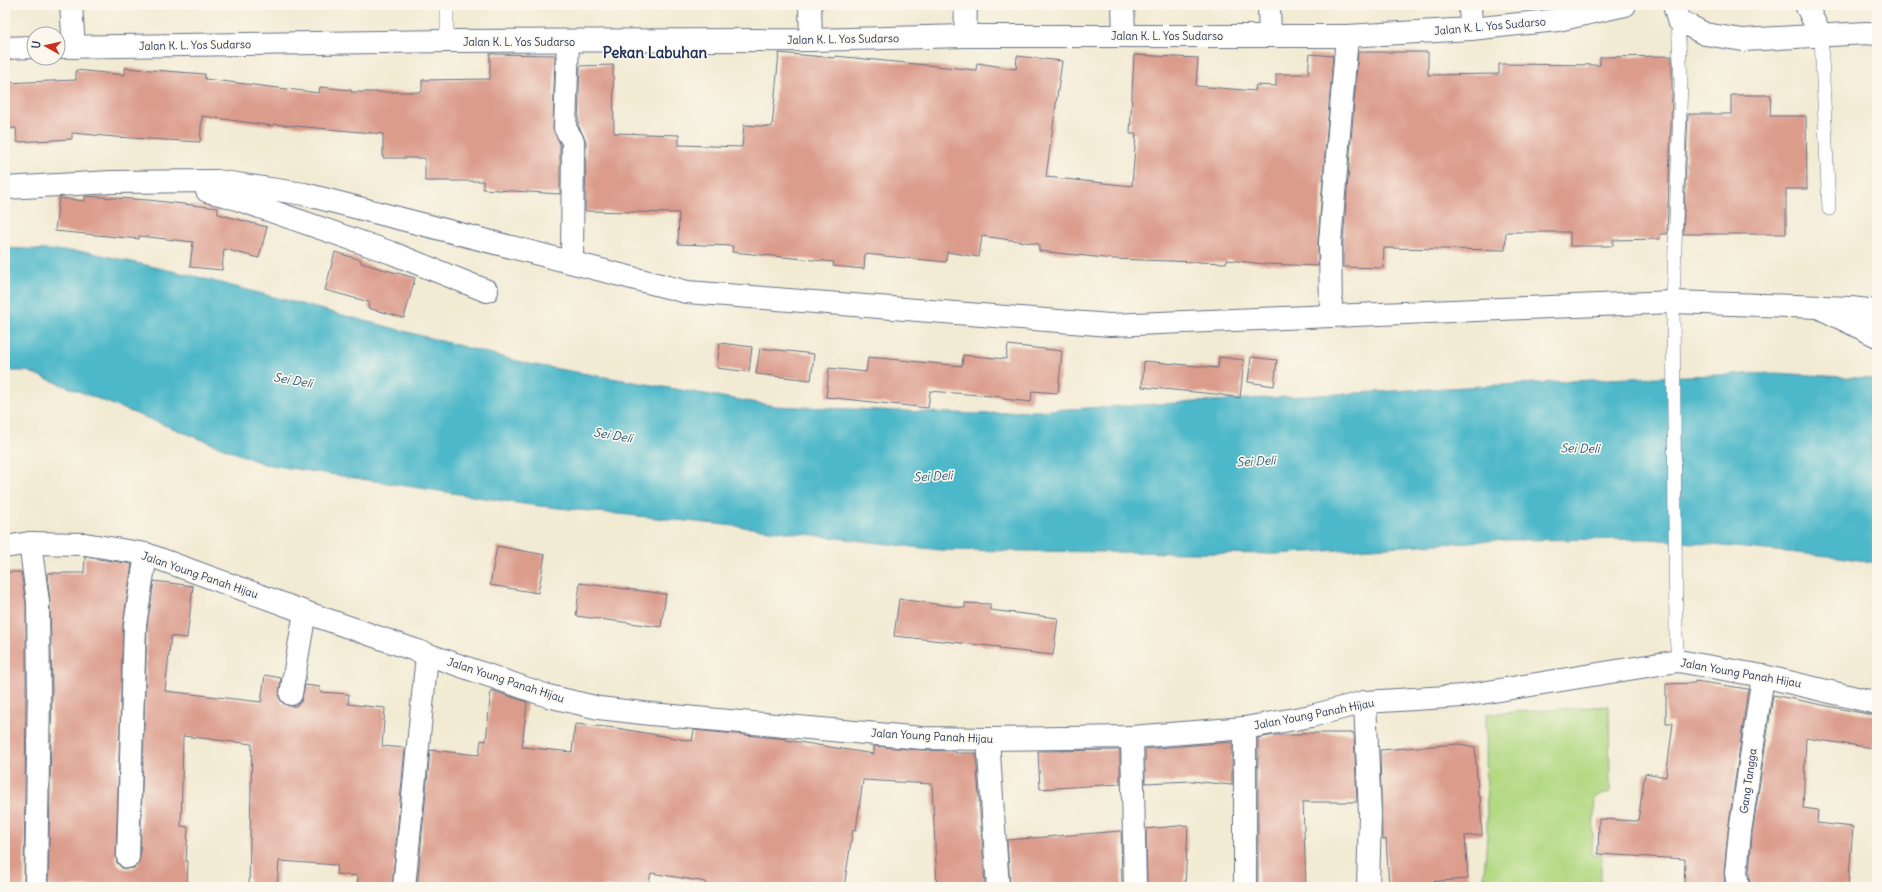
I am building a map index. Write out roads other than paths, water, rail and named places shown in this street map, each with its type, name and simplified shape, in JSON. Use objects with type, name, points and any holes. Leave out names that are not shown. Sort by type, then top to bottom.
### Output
[{"type":"main road","points":[[66,47],[71,5]]},
{"type":"main road","points":[[810,5],[810,40]]},
{"type":"main road","points":[[965,36],[966,5]]},
{"type":"main road","points":[[1123,5],[1124,36]]},
{"type":"main road","points":[[1269,5],[1270,36]]},
{"type":"main road","points":[[1470,5],[1470,29]]},
{"type":"main road","name":"Jalan K. L. Yos Sudarso","points":[[66,47],[448,41],[568,42],[810,40],[965,36],[1347,36],[1470,29],[1558,20],[1625,5]]},
{"type":"main road","points":[[1806,5],[1821,36]]},
{"type":"main road","points":[[1676,12],[1705,34],[1743,40],[1877,34]]},
{"type":"main road","points":[[1331,315],[1330,242],[1347,36]]},
{"type":"main road","points":[[568,42],[564,107],[566,132],[573,141],[572,262]]},
{"type":"main road","points":[[5,48],[26,48]]},
{"type":"main road","points":[[180,181],[392,253],[487,291]]},
{"type":"main road","points":[[5,188],[111,182],[217,181],[304,194],[687,292],[1110,325],[1673,302],[1851,308],[1877,311]]},
{"type":"main road","points":[[1817,307],[1877,336]]},
{"type":"main road","points":[[30,542],[38,602],[39,692],[36,887]]},
{"type":"main road","name":"Jalan Young Panah Hijau","points":[[5,547],[30,542],[85,544],[146,554],[305,612],[548,696],[599,708],[651,714],[914,737],[988,740],[1132,737],[1245,728],[1311,716],[1365,702],[1463,696],[1678,661],[1763,676],[1877,703]]},
{"type":"main road","points":[[128,857],[135,625],[146,554]]},
{"type":"main road","points":[[291,694],[305,612]]},
{"type":"main road","points":[[404,887],[427,654]]},
{"type":"main road","name":"Gang Tangga","points":[[1738,887],[1736,873],[1740,832],[1763,676]]},
{"type":"main road","points":[[1365,702],[1370,814],[1368,887]]},
{"type":"main road","points":[[1245,728],[1245,887]]},
{"type":"main road","points":[[1132,737],[1135,887]]},
{"type":"main road","points":[[988,740],[998,887]]},
{"type":"lane","points":[[447,5],[448,41]]},
{"type":"lane","points":[[1676,12],[1681,82],[1673,302],[1676,634],[1678,661]]},
{"type":"lane","points":[[1821,36],[1829,209]]},
{"type":"water","name":"Sei Deli","points":[[5,248],[88,252],[194,276],[529,364],[775,406],[979,414],[1627,378],[1776,373],[1877,379],[1877,563],[1839,557],[1651,539],[1502,540],[1275,554],[940,550],[735,526],[530,505],[264,464],[27,371],[5,371]]},
{"type":"district","name":"Pekan Labuhan","points":[[655,52]]}]
